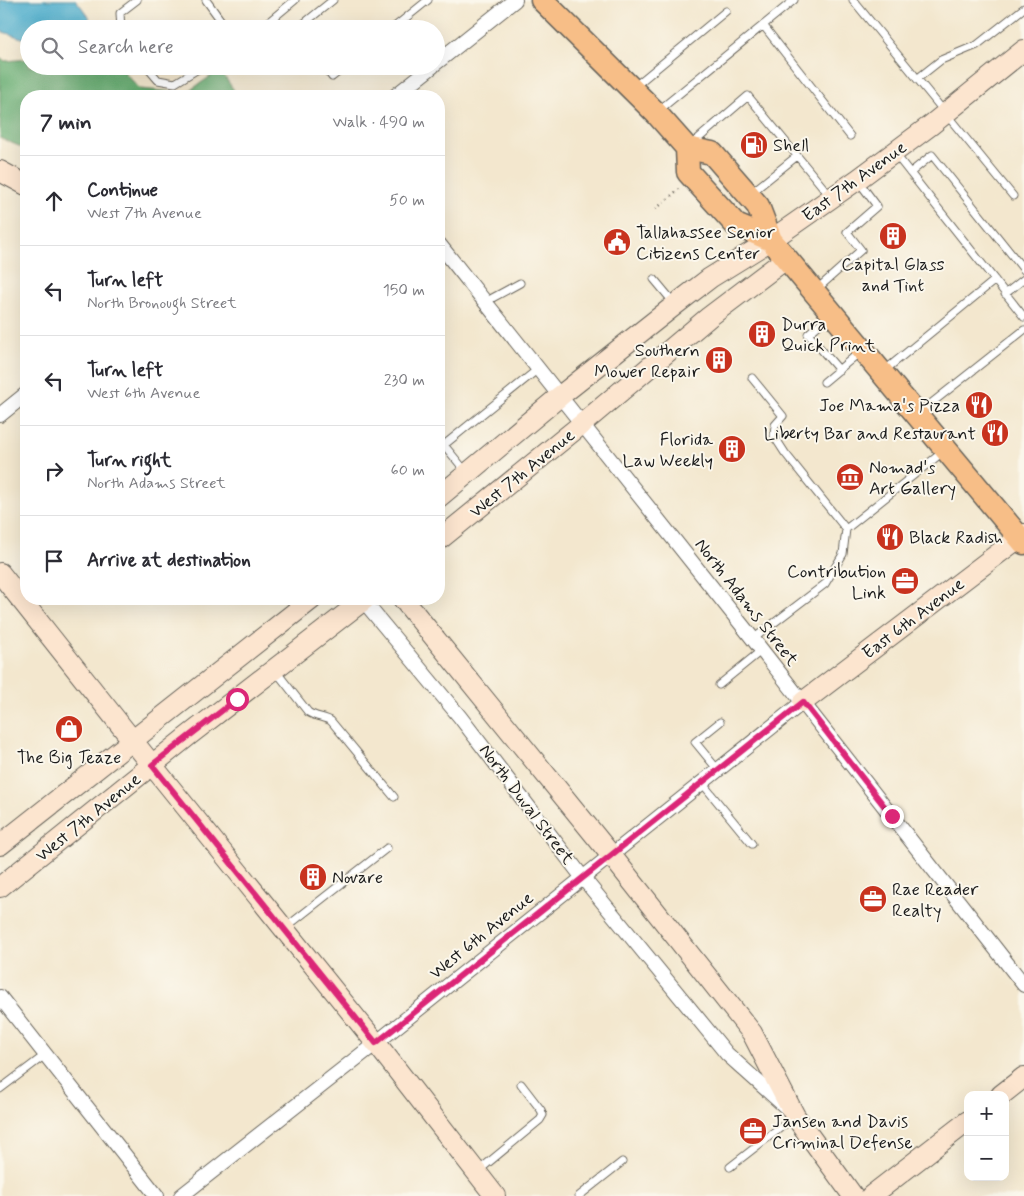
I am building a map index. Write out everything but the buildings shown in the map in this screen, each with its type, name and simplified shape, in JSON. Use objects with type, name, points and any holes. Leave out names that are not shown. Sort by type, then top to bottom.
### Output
[{"type":"main road","points":[[542,0],[656,113],[687,148],[712,153],[758,206],[771,240],[1023,538]]},
{"type":"main road","points":[[687,148],[688,172],[736,225],[771,240]]},
{"type":"street","points":[[445,56],[515,0]]},
{"type":"street","name":"East 7th Avenue","points":[[560,396],[710,278],[771,240],[857,180],[945,114],[1024,50]]},
{"type":"street","points":[[402,90],[421,75]]},
{"type":"street","points":[[0,171],[20,182]]},
{"type":"street","name":"North Adams Street","points":[[445,252],[762,650],[1024,985]]},
{"type":"street","points":[[582,424],[695,329],[787,258]]},
{"type":"street","points":[[675,305],[695,329]]},
{"type":"street","name":"West 7th Avenue","points":[[445,492],[560,396]]},
{"type":"street","points":[[0,415],[20,399]]},
{"type":"street","name":"West 7th Avenue","points":[[445,535],[582,424]]},
{"type":"street","name":"East 6th Avenue","points":[[803,702],[1023,538]]},
{"type":"street","points":[[0,573],[20,598]]},
{"type":"street","points":[[25,605],[376,1043],[495,1196]]},
{"type":"street","name":"West 7th Avenue","points":[[0,845],[304,605]]},
{"type":"street","name":"West 7th Avenue","points":[[0,887],[356,605]]},
{"type":"street","name":"North Duval Street","points":[[369,605],[460,717],[583,878],[727,1054],[795,1116]]},
{"type":"street","name":"North Duval Street","points":[[408,605],[611,855],[752,1033],[795,1116],[853,1196]]},
{"type":"street","points":[[217,674],[237,699]]},
{"type":"street","name":"West 6th Avenue","points":[[181,1196],[803,702]]},
{"type":"street","points":[[0,997],[157,1196]]},
{"type":"street","points":[[1006,1091],[1024,1077]]},
{"type":"street","points":[[871,1196],[964,1124]]},
{"type":"lane","points":[[120,20],[120,13],[137,0]]},
{"type":"lane","points":[[206,0],[221,20]]},
{"type":"lane","points":[[271,20],[295,0]]},
{"type":"lane","points":[[308,20],[333,0]]},
{"type":"lane","points":[[403,20],[428,0]]},
{"type":"lane","points":[[656,113],[794,0]]},
{"type":"lane","points":[[853,0],[1013,196]]},
{"type":"lane","points":[[917,79],[941,60],[977,45],[1024,8]]},
{"type":"lane","points":[[631,89],[726,10]]},
{"type":"lane","points":[[763,25],[850,136]]},
{"type":"lane","points":[[154,75],[158,80],[176,83],[189,75]]},
{"type":"lane","points":[[687,148],[748,96],[832,198]]},
{"type":"lane","points":[[894,152],[1024,317]]},
{"type":"lane","points":[[910,173],[932,155],[1024,270]]},
{"type":"lane","points":[[748,194],[797,156]]},
{"type":"lane","points":[[815,292],[861,250],[847,232],[877,206],[857,180]]},
{"type":"lane","points":[[654,278],[675,305]]},
{"type":"lane","points":[[1005,294],[1024,279]]},
{"type":"lane","points":[[882,372],[995,280]]},
{"type":"lane","points":[[485,302],[520,282]]},
{"type":"lane","points":[[832,313],[808,334],[839,370]]},
{"type":"lane","points":[[917,414],[1024,330]]},
{"type":"lane","points":[[824,382],[863,350]]},
{"type":"lane","points":[[445,444],[538,369]]},
{"type":"lane","points":[[752,378],[783,416],[775,425],[774,436],[846,529],[844,554],[825,584],[753,639]]},
{"type":"lane","points":[[445,446],[467,474]]},
{"type":"lane","points":[[846,529],[946,449]]},
{"type":"lane","points":[[718,685],[762,650]]},
{"type":"lane","points":[[274,670],[308,712],[331,721],[394,797]]},
{"type":"lane","points":[[718,770],[695,742],[720,722]]},
{"type":"lane","points":[[702,783],[752,844]]},
{"type":"lane","points":[[284,929],[387,848]]},
{"type":"lane","points":[[0,1088],[46,1055]]},
{"type":"lane","points":[[477,1172],[540,1120],[543,1115],[521,1084]]},
{"type":"lane","points":[[730,1167],[795,1116]]},
{"type":"lane","points":[[579,1196],[622,1162]]},
{"type":"path","points":[[656,209],[684,185]]},
{"type":"green space","points":[[0,58],[5,61],[20,60],[20,75],[127,75],[140,89],[152,90],[20,90],[20,146],[0,138]]},
{"type":"green space","points":[[213,75],[223,75],[234,90],[190,90]]},
{"type":"water","points":[[0,0],[76,0],[90,18],[88,20],[20,20],[20,37],[0,31]]},
{"type":"place","name":"Shell","points":[[754,145]]},
{"type":"place","name":"Capital Glass and Tint","points":[[893,236]]},
{"type":"place","name":"Tallahassee Senior Citizens Center","points":[[617,242]]},
{"type":"place","name":"Durra Quick Print","points":[[762,334]]},
{"type":"place","name":"Southern Mower Repair","points":[[719,360]]},
{"type":"place","name":"Joe Mama's Pizza","points":[[979,405]]},
{"type":"place","name":"Liberty Bar and Restaurant","points":[[995,433]]},
{"type":"place","name":"Florida Law Weekly","points":[[732,449]]},
{"type":"place","name":"Nomad's Art Gallery","points":[[850,477]]},
{"type":"place","name":"Black Radish","points":[[890,537]]},
{"type":"place","name":"Contribution Link","points":[[905,581]]},
{"type":"place","name":"The Big Teaze","points":[[69,729]]},
{"type":"place","name":"Novare","points":[[313,877]]},
{"type":"place","name":"Rae Reader Realty","points":[[873,899]]},
{"type":"place","name":"Jansen and Davis Criminal Defense","points":[[753,1131]]},
{"type":"route","points":[[237,699],[152,765],[376,1043],[803,702],[892,816]]}]
